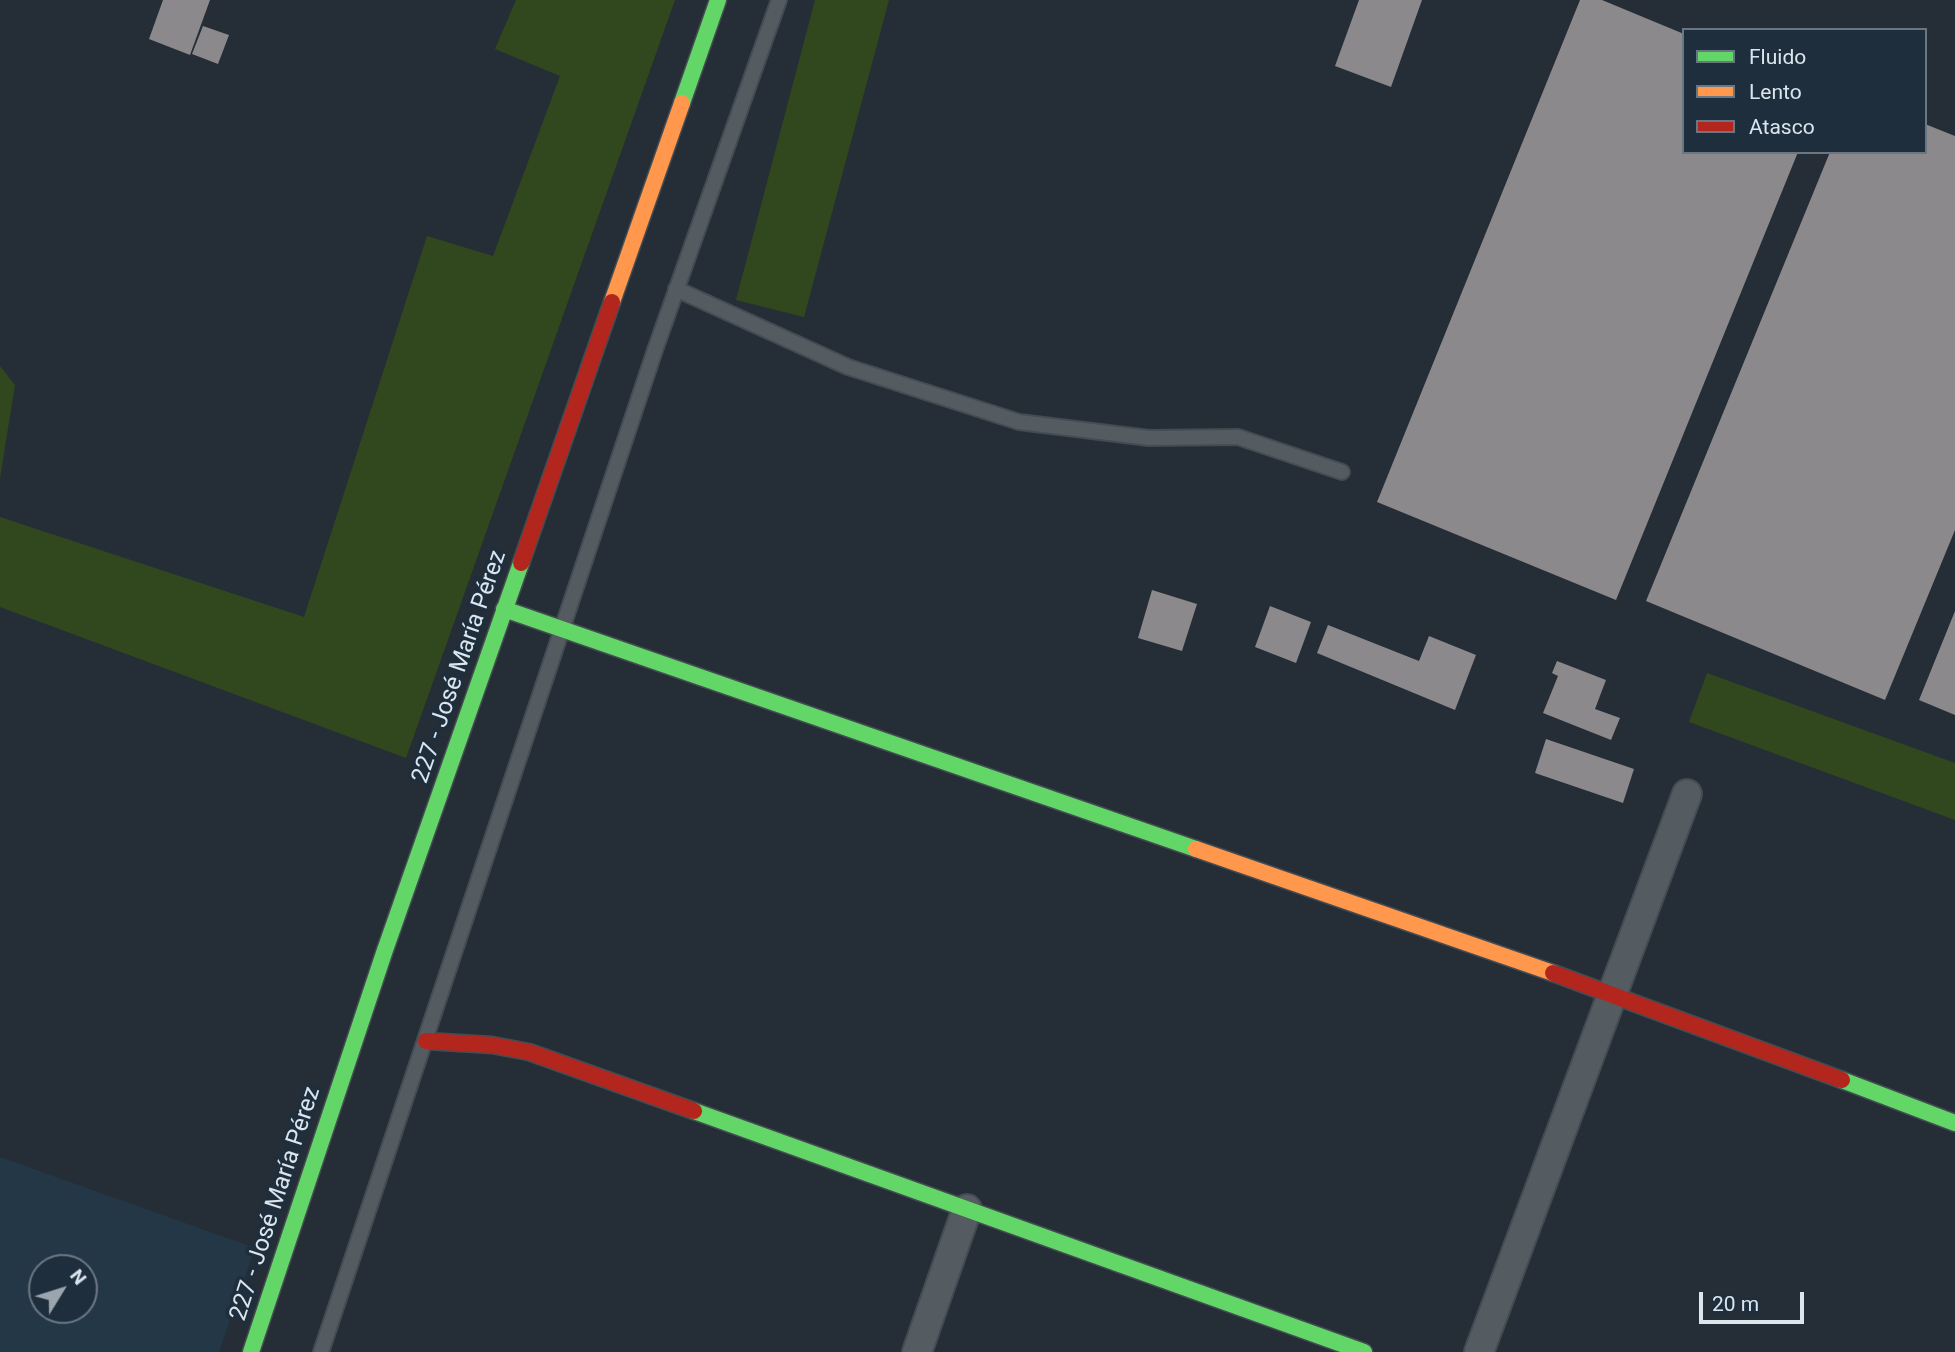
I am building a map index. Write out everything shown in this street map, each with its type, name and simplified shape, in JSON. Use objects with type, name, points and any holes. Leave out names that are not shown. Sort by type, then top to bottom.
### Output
[{"type":"street","name":"227 - José María Pérez","points":[[251,1352],[384,953],[718,0]]},
{"type":"street","points":[[505,609],[1613,994],[1955,1123]]},
{"type":"street","points":[[1479,1352],[1687,794]]},
{"type":"street","points":[[426,1041],[492,1045],[529,1052],[1364,1352]]},
{"type":"street","points":[[918,1352],[967,1209]]},
{"type":"lane","points":[[321,1352],[676,289],[779,0]]},
{"type":"lane","points":[[676,289],[848,368],[1019,422],[1149,438],[1238,438],[1342,472]]},
{"type":"shaded area","points":[[0,1157],[255,1248],[219,1352],[0,1352]]},
{"type":"green space","points":[[516,0],[675,0],[406,758],[0,607],[0,517],[304,617],[427,236],[493,256],[560,76],[495,49]]},
{"type":"green space","points":[[815,0],[889,0],[804,317],[736,300]]},
{"type":"green space","points":[[0,366],[15,385],[0,478]]},
{"type":"green space","points":[[1707,673],[1955,763],[1955,820],[1689,722]]},
{"type":"building","points":[[163,0],[210,0],[190,55],[149,39]]},
{"type":"building","points":[[1359,0],[1422,0],[1391,87],[1335,66]]},
{"type":"building","points":[[1580,0],[1602,0],[1682,33],[1682,154],[1797,154],[1616,600],[1377,502]]},
{"type":"building","points":[[203,26],[229,35],[218,64],[192,54]]},
{"type":"building","points":[[1927,125],[1955,136],[1955,530],[1885,700],[1646,601],[1829,154],[1927,154]]},
{"type":"building","points":[[1152,590],[1197,604],[1182,651],[1138,638]]},
{"type":"building","points":[[1270,606],[1311,622],[1296,663],[1255,647]]},
{"type":"building","points":[[1955,611],[1955,715],[1919,700]]},
{"type":"building","points":[[1328,625],[1419,661],[1429,636],[1476,655],[1455,710],[1317,653]]},
{"type":"building","points":[[1557,661],[1606,680],[1595,709],[1620,718],[1611,740],[1543,713],[1558,676],[1552,673]]},
{"type":"building","points":[[1546,739],[1634,769],[1623,803],[1535,773]]},
{"type":"traffic: fast","points":[[682,103],[718,0]]},
{"type":"traffic: fast","points":[[251,1352],[384,953],[521,563]]},
{"type":"traffic: fast","points":[[504,609],[1196,849]]},
{"type":"traffic: fast","points":[[1842,1080],[1955,1123]]},
{"type":"traffic: fast","points":[[694,1111],[1364,1352]]},
{"type":"traffic: slow","points":[[612,302],[682,103]]},
{"type":"traffic: slow","points":[[1196,849],[1553,973]]},
{"type":"traffic: jam","points":[[521,563],[612,302]]},
{"type":"traffic: jam","points":[[1553,973],[1842,1080]]},
{"type":"traffic: jam","points":[[426,1041],[492,1045],[529,1052],[694,1111]]}]
